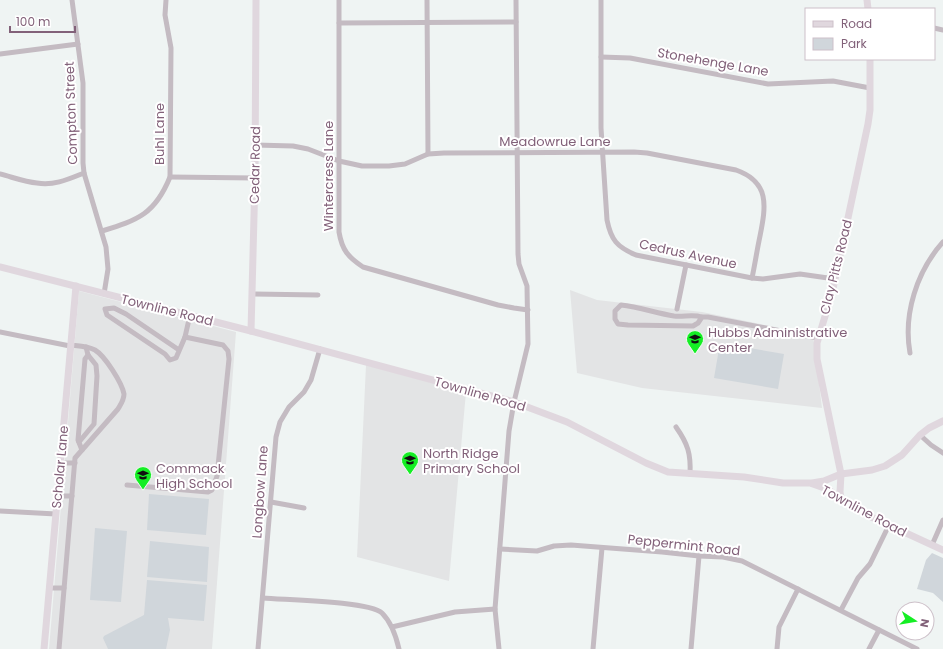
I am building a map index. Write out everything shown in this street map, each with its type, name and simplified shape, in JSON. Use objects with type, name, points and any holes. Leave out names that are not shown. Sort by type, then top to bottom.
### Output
[{"type":"street","name":"Compton Street","points":[[72,0],[83,83],[82,163],[102,231],[108,258],[107,279],[104,294]]},
{"type":"street","name":"Buhl Lane","points":[[102,231],[138,218],[147,212],[156,203],[165,190],[170,177],[171,48],[166,15],[166,0]]},
{"type":"street","name":"Cedar Road","points":[[251,331],[255,178],[256,0]]},
{"type":"street","name":"Wintercress Lane","points":[[339,0],[339,232],[341,243],[345,251],[352,260],[362,267],[498,305],[528,310]]},
{"type":"street","points":[[427,0],[428,154]]},
{"type":"street","points":[[499,649],[495,610],[509,431],[514,402],[528,344],[527,286],[519,264],[518,254],[516,0]]},
{"type":"street","name":"Cedrus Avenue","points":[[601,0],[600,57],[602,152],[607,220],[609,232],[615,242],[623,250],[636,255],[752,278],[763,279],[800,274],[835,279]]},
{"type":"street","points":[[339,23],[516,22]]},
{"type":"street","points":[[0,54],[78,44]]},
{"type":"street","name":"Stonehenge Lane","points":[[600,57],[630,58],[768,84],[833,81],[870,88]]},
{"type":"street","name":"Clay Pitts Road","points":[[841,498],[841,474],[817,359],[817,343],[835,279],[868,124],[870,60]]},
{"type":"street","name":"Meadowrue Lane","points":[[255,145],[293,146],[308,149],[339,161],[362,166],[389,166],[405,164],[428,154],[469,152],[647,152],[736,170],[745,173],[759,185],[765,203],[764,216],[752,278]]},
{"type":"street","points":[[0,174],[37,184],[48,184],[84,173]]},
{"type":"street","points":[[170,177],[255,178]]},
{"type":"street","points":[[910,353],[908,339],[910,313],[918,282],[931,256],[943,242]]},
{"type":"street","points":[[677,309],[686,265]]},
{"type":"street","name":"Townline Road","points":[[0,267],[320,349],[514,402],[567,422],[646,464],[668,472],[744,477],[783,483],[810,483],[827,489],[867,515],[943,550]]},
{"type":"street","name":"Scholar Lane","points":[[44,649],[76,286]]},
{"type":"street","points":[[253,294],[318,294]]},
{"type":"street","points":[[702,317],[698,323],[693,326],[628,325],[618,324],[615,319],[615,311],[622,306],[631,306],[675,316],[686,317],[695,315],[708,317],[818,338]]},
{"type":"street","points":[[180,350],[126,314],[114,308],[105,309],[107,315],[165,354],[170,360],[176,358],[180,350],[185,337],[190,315]]},
{"type":"street","points":[[0,332],[70,346],[86,347],[96,351],[105,359],[116,376],[124,395],[123,401],[118,409],[76,457],[59,649]]},
{"type":"street","points":[[127,485],[208,492],[212,490],[217,476],[219,460],[229,359],[228,351],[223,345],[185,337]]},
{"type":"street","points":[[79,442],[94,424],[97,376],[96,365],[88,355],[86,347]]},
{"type":"street","name":"Longbow Lane","points":[[258,649],[276,437],[280,422],[289,407],[304,392],[311,380],[320,349]]},
{"type":"street","points":[[82,450],[78,440],[85,359],[88,355]]},
{"type":"street","points":[[810,483],[824,481],[841,474],[872,470],[885,466],[902,455],[920,435],[929,428],[943,421]]},
{"type":"street","points":[[676,427],[688,448],[690,474]]},
{"type":"street","points":[[920,435],[943,453]]},
{"type":"street","points":[[60,462],[75,463]]},
{"type":"street","points":[[57,496],[72,496]]},
{"type":"street","points":[[271,502],[304,508]]},
{"type":"street","points":[[0,511],[56,514]]},
{"type":"street","points":[[932,545],[943,520]]},
{"type":"street","points":[[841,610],[858,578],[870,564],[889,525]]},
{"type":"street","name":"Peppermint Road","points":[[500,549],[537,551],[554,546],[571,545],[723,557],[742,561],[917,649]]},
{"type":"street","points":[[593,649],[602,548]]},
{"type":"street","points":[[691,649],[699,556]]},
{"type":"street","points":[[49,588],[64,588]]},
{"type":"street","points":[[776,649],[779,627],[798,589]]},
{"type":"street","points":[[263,598],[362,606],[381,612],[392,627],[398,649]]},
{"type":"street","points":[[392,627],[456,612],[495,610]]},
{"type":"street","points":[[869,649],[879,630]]},
{"type":"shaded area","name":"Hubbs Administrative Center","points":[[570,290],[597,300],[702,312],[813,335],[822,408],[642,388],[577,373]]},
{"type":"shaded area","name":"Commack High School","points":[[79,291],[236,332],[212,649],[49,649]]},
{"type":"shaded area","name":"North Ridge Primary School","points":[[366,365],[466,392],[449,581],[357,557]]},
{"type":"green space","points":[[720,343],[784,354],[778,389],[714,378]]},
{"type":"green space","points":[[149,494],[209,499],[206,535],[147,530]]},
{"type":"green space","points":[[95,528],[127,531],[121,602],[90,600]]},
{"type":"green space","points":[[150,541],[209,547],[207,582],[147,577]]},
{"type":"green space","points":[[932,553],[943,558],[943,602],[933,593],[917,589],[926,560]]},
{"type":"green space","points":[[147,580],[207,585],[204,621],[168,618],[170,630],[166,649],[108,649],[103,638],[104,636],[144,615]]},
{"type":"place","name":"Hubbs Administrative Center","points":[[695,354]]},
{"type":"place","name":"North Ridge Primary School","points":[[410,475]]},
{"type":"place","name":"Commack High School","points":[[143,490]]}]
